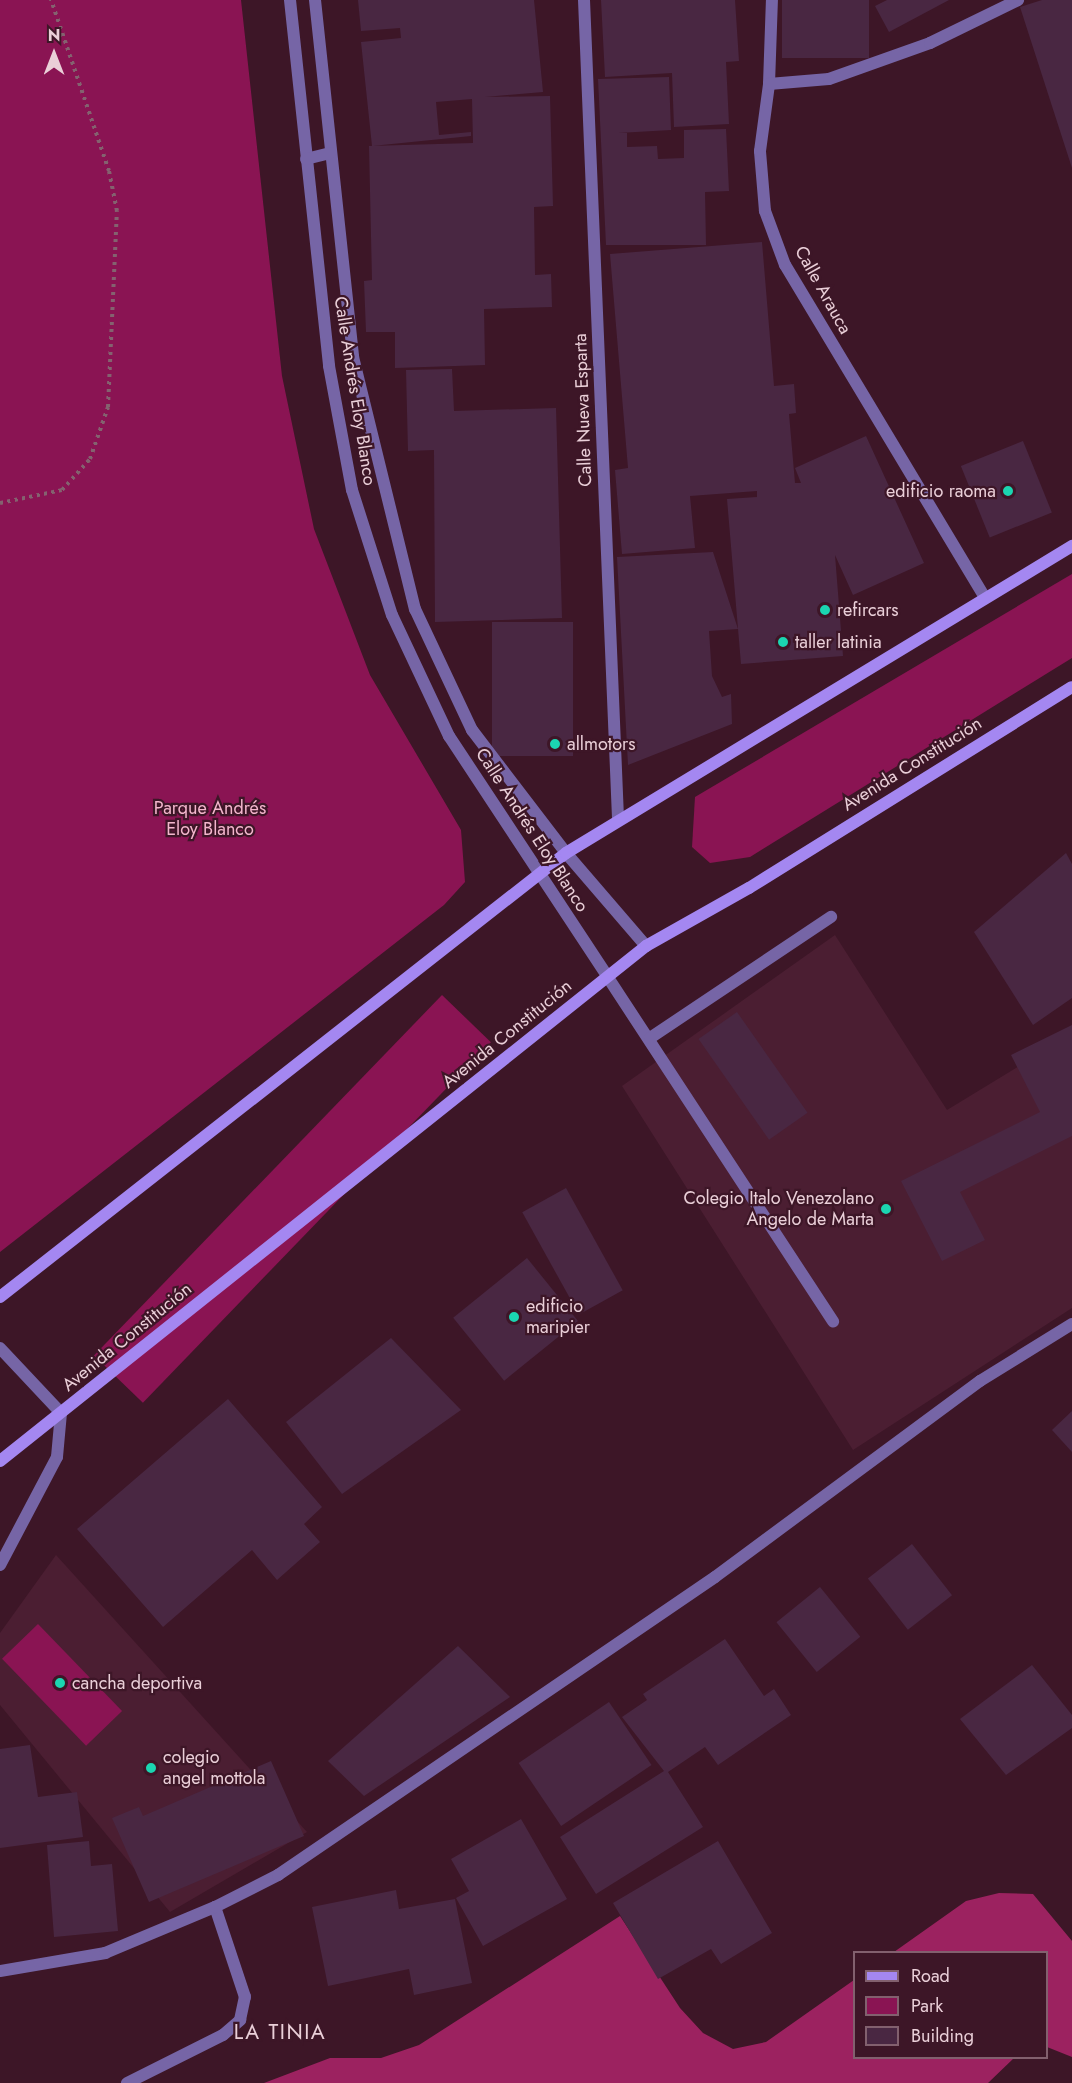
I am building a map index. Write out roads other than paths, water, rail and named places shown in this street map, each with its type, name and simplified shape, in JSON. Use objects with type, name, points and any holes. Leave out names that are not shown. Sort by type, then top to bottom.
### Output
[{"type":"main road","points":[[0,1298],[566,854],[618,819],[984,596],[1072,546]]},
{"type":"main road","name":"Avenida Constitución","points":[[0,1461],[645,946],[749,888],[1072,687]]},
{"type":"street","name":"Calle Andrés Eloy Blanco","points":[[290,0],[329,366],[352,490],[392,615],[449,736],[539,877],[650,1038],[833,1322]]},
{"type":"street","name":"Calle Andrés Eloy Blanco","points":[[315,0],[353,357],[415,609],[472,730],[566,854],[645,946]]},
{"type":"street","name":"Calle Nueva Esparta","points":[[584,0],[618,819]]},
{"type":"street","name":"Calle Arauca","points":[[772,0],[769,84],[760,151],[765,212],[785,265],[984,596]]},
{"type":"street","points":[[769,84],[829,79],[930,43],[1018,0]]},
{"type":"street","points":[[306,159],[330,153]]},
{"type":"street","points":[[650,1038],[831,917]]},
{"type":"street","points":[[0,1971],[105,1953],[215,1908],[278,1875],[512,1719],[715,1577],[980,1381],[1072,1324]]},
{"type":"street","points":[[0,1348],[62,1413],[57,1457],[0,1565]]},
{"type":"street","points":[[127,2083],[223,2035],[240,2020],[244,1998],[215,1908]]},
{"type":"place","name":"edificio raoma","points":[[1008,491]]},
{"type":"place","name":"refircars","points":[[825,610]]},
{"type":"place","name":"taller latinia","points":[[783,642]]},
{"type":"place","name":"allmotors","points":[[555,744]]},
{"type":"place","name":"Colegio Italo Venezolano Angelo de Marta","points":[[886,1209]]},
{"type":"place","name":"edificio maripier","points":[[514,1317]]},
{"type":"place","name":"cancha deportiva","points":[[60,1683]]},
{"type":"place","name":"colegio angel mottola","points":[[151,1768]]},
{"type":"district","name":"LA TINIA","points":[[280,2032]]},
{"type":"park label","name":"Parque Andrés Eloy Blanco","points":[[210,819]]}]
